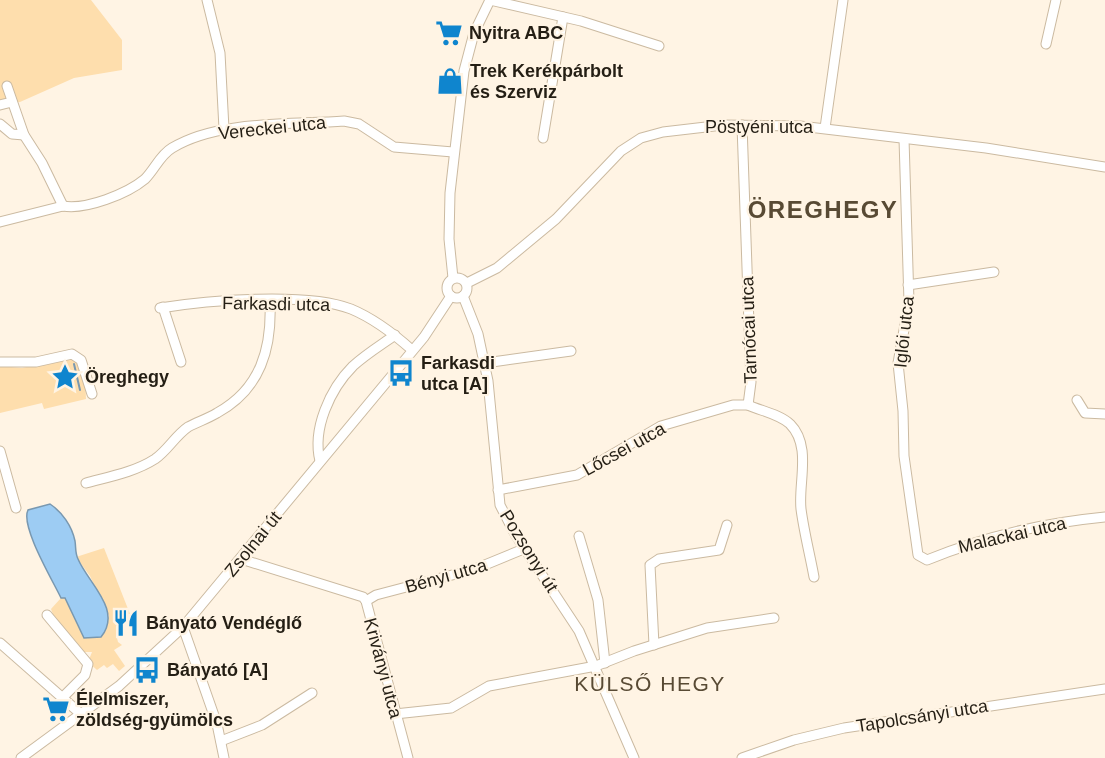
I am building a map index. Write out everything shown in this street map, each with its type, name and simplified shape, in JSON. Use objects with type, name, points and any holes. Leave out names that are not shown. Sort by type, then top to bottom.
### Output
[{"type":"street","points":[[207,0],[220,53],[224,129]]},
{"type":"street","points":[[453,278],[449,219],[453,152],[467,52],[490,0],[563,17],[659,46]]},
{"type":"street","points":[[825,128],[843,0]]},
{"type":"street","points":[[1046,44],[1056,0]]},
{"type":"street","points":[[543,138],[563,17]]},
{"type":"street","points":[[7,86],[24,135],[42,163],[63,206]]},
{"type":"street","points":[[0,105],[12,102]]},
{"type":"street","name":"Vereckei utca","points":[[0,222],[63,206],[73,208],[103,201],[139,183],[170,148],[224,129],[344,121],[359,124],[394,147],[453,152]]},
{"type":"street","points":[[0,124],[12,134],[24,135]]},
{"type":"street","name":"Pöstyéni utca","points":[[467,283],[497,268],[556,219],[611,159],[631,144],[663,132],[742,125],[825,128],[986,148],[1105,167]]},
{"type":"street","name":"Tarnócai utca","points":[[742,125],[751,382],[748,405],[784,420],[794,430],[799,440],[803,464],[801,508],[814,577]]},
{"type":"street","name":"Iglói utca","points":[[904,139],[908,314],[898,363],[906,478],[915,545],[921,558]]},
{"type":"street","points":[[908,285],[994,272]]},
{"type":"street","points":[[459,277],[467,283],[468,290],[464,296],[451,296],[447,285],[453,278],[459,277]]},
{"type":"street","name":"Zsolnai út","points":[[21,758],[82,715],[139,670],[183,627],[412,350],[451,296]]},
{"type":"street","name":"Pozsonyi út","points":[[464,296],[485,363],[494,426],[500,505],[509,524],[600,665],[634,758]]},
{"type":"street","points":[[86,483],[112,476],[155,459],[186,429],[218,413],[238,398],[254,380],[267,353],[270,333],[270,301]]},
{"type":"street","name":"Farkasdi utca","points":[[181,362],[161,307],[196,303],[270,301],[315,302],[340,306],[363,315],[395,335],[412,350]]},
{"type":"street","points":[[320,461],[318,452],[320,428],[337,388],[353,367],[395,335]]},
{"type":"street","points":[[485,363],[571,351]]},
{"type":"street","points":[[0,362],[36,362],[72,354],[81,360],[92,394]]},
{"type":"street","points":[[1077,399],[1085,413],[1105,414]]},
{"type":"street","name":"Lőcsei utca","points":[[498,490],[577,475],[661,426],[733,405],[748,405]]},
{"type":"street","points":[[0,452],[16,508]]},
{"type":"street","name":"Malackai utca","points":[[921,558],[927,560],[952,548],[1025,528],[1105,518]]},
{"type":"street","points":[[654,645],[650,565],[659,559],[718,550],[727,525]]},
{"type":"street","points":[[579,536],[598,600],[600,665]]},
{"type":"street","name":"Bényi utca","points":[[366,601],[376,595],[475,569],[526,548]]},
{"type":"street","name":"Kriványi utca","points":[[241,559],[363,597],[366,601],[408,758]]},
{"type":"street","points":[[47,615],[88,664],[85,675],[62,698]]},
{"type":"street","points":[[395,714],[451,708],[489,686],[560,675],[600,665],[654,645],[720,625],[774,618]]},
{"type":"street","points":[[183,627],[221,741],[224,758]]},
{"type":"street","points":[[0,643],[82,715]]},
{"type":"street","name":"Tapolcsányi utca","points":[[742,758],[794,740],[844,728],[1105,689]]},
{"type":"street","points":[[221,741],[262,724],[312,693]]},
{"type":"shaded area","points":[[0,0],[91,0],[122,40],[122,70],[74,78],[20,102],[0,104]]},
{"type":"shaded area","points":[[70,357],[75,361],[83,376],[86,399],[44,409],[42,403],[0,413],[0,366],[22,368]]},
{"type":"shaded area","points":[[104,548],[130,614],[119,614],[120,628],[116,634],[118,642],[122,645],[114,650],[125,666],[119,671],[113,664],[107,668],[104,665],[97,670],[88,662],[92,652],[82,652],[56,622],[51,609],[61,598],[65,598],[84,638],[109,616],[90,576],[76,557]]},
{"type":"water","points":[[50,504],[69,525],[74,535],[78,559],[106,607],[107,627],[101,637],[84,638],[65,598],[61,598],[33,540],[27,518],[28,510]]},
{"type":"waterway","points":[[74,364],[80,390]]},
{"type":"place","name":"Nyitra ABC","points":[[449,33]]},
{"type":"place","name":"Trek Kerékpárbolt és Szerviz","points":[[450,81]]},
{"type":"place","name":"Farkasdi utca [A]","points":[[401,373]]},
{"type":"place","name":"Öreghegy","points":[[65,377]]},
{"type":"place","name":"Bányató Vendéglő","points":[[126,623]]},
{"type":"place","name":"Bányató [A]","points":[[147,670]]},
{"type":"place","name":"Élelmiszer, zöldség-gyümölcs","points":[[56,709]]},
{"type":"district","name":"ÖREGHEGY","points":[[823,210]]},
{"type":"district","name":"KÜLSŐ HEGY","points":[[650,684]]}]
